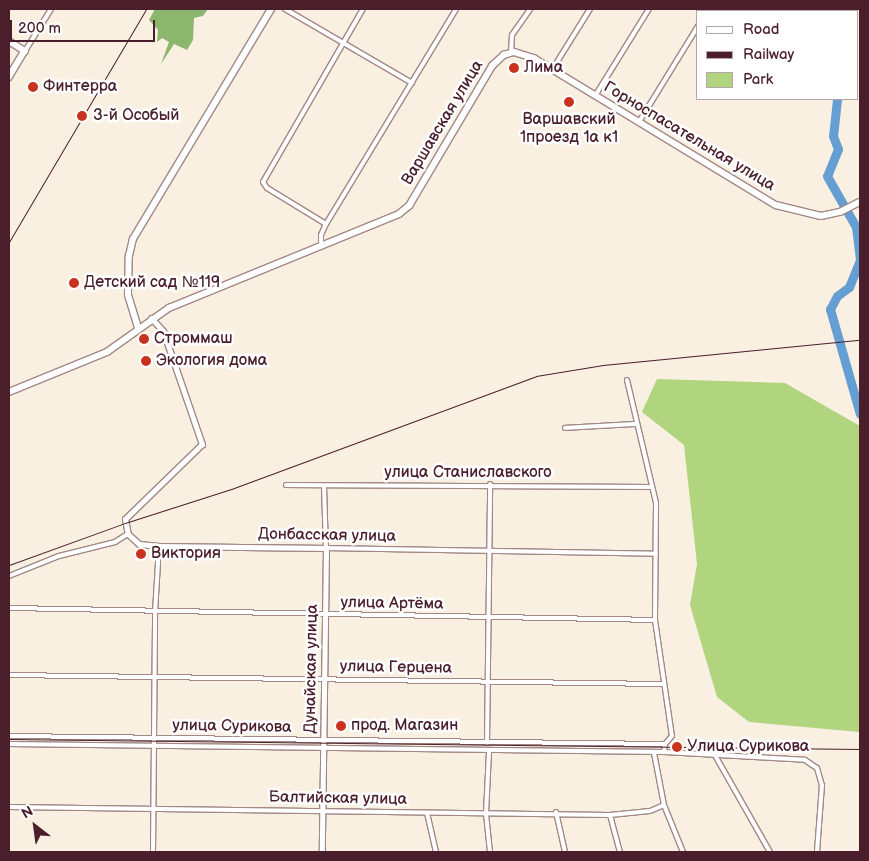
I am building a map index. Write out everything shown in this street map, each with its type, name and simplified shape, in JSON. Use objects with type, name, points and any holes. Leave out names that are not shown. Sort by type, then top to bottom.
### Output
[{"type":"main road","points":[[138,328],[128,295],[129,256],[133,239],[271,9]]},
{"type":"main road","points":[[9,42],[25,51],[9,78]]},
{"type":"main road","name":"Горноспасательная улица","points":[[511,53],[521,52],[639,122],[697,160],[776,205],[821,216],[840,212],[860,202]]},
{"type":"main road","name":"Варшавская улица","points":[[321,246],[384,223],[409,206],[492,66],[504,55],[511,53]]},
{"type":"main road","points":[[9,392],[106,352],[151,318],[169,308],[321,246]]},
{"type":"street","points":[[25,51],[51,9]]},
{"type":"street","points":[[285,9],[412,83]]},
{"type":"street","points":[[326,224],[267,188],[263,182],[264,175],[363,9]]},
{"type":"street","points":[[321,246],[320,235],[326,224],[456,9]]},
{"type":"street","points":[[511,53],[512,35],[530,9]]},
{"type":"street","points":[[552,70],[590,9]]},
{"type":"street","points":[[594,96],[649,9]]},
{"type":"street","points":[[639,122],[696,29]]},
{"type":"street","points":[[9,576],[59,556],[116,542],[128,534],[125,519],[202,444],[163,331],[151,318]]},
{"type":"street","points":[[627,380],[656,503],[655,620],[672,736],[665,744],[664,752]]},
{"type":"street","points":[[565,428],[637,424]]},
{"type":"street","points":[[487,743],[492,551],[490,484]]},
{"type":"street","name":"улица Станиславского","points":[[286,485],[490,484],[651,487]]},
{"type":"street","name":"Дунайская улица","points":[[322,852],[326,548],[324,486]]},
{"type":"street","name":"Донбасская улица","points":[[128,534],[139,544],[159,546],[656,554]]},
{"type":"street","points":[[153,852],[155,612],[159,546]]},
{"type":"street","name":"улица Артёма","points":[[9,608],[325,616],[655,620]]},
{"type":"street","name":"улица Герцена","points":[[9,675],[664,684]]},
{"type":"street","name":"улица Сурикова","points":[[9,736],[665,744]]},
{"type":"street","name":"улица Сурикова","points":[[9,744],[489,752],[664,752],[716,757],[805,760],[817,768],[822,785],[817,852]]},
{"type":"street","points":[[489,752],[486,814],[490,852]]},
{"type":"street","points":[[654,753],[664,805],[682,852]]},
{"type":"street","points":[[716,757],[770,852]]},
{"type":"street","name":"Балтийская улица","points":[[9,808],[154,808],[486,814],[556,812],[610,815],[650,811],[664,805]]},
{"type":"street","points":[[556,812],[566,852]]},
{"type":"street","points":[[428,813],[436,852]]},
{"type":"street","points":[[610,815],[620,852]]},
{"type":"green space","points":[[155,9],[208,9],[203,16],[194,18],[193,40],[187,50],[174,44],[161,64],[169,42],[162,38],[157,42],[158,30],[149,20]]},
{"type":"green space","points":[[657,379],[785,383],[860,426],[860,732],[749,722],[717,697],[690,605],[697,564],[684,445],[642,412]]},
{"type":"waterway","points":[[837,100],[833,136],[838,149],[827,176],[856,227],[860,258]]},
{"type":"waterway","points":[[860,260],[849,287],[837,296],[830,309],[860,414]]},
{"type":"tram line","points":[[9,739],[860,749]]},
{"type":"railway","points":[[9,242],[146,9]]},
{"type":"railway","points":[[9,565],[125,523],[234,488],[536,376],[603,365],[860,340]]},
{"type":"place","name":"Лима","points":[[514,68]]},
{"type":"place","name":"Финтерра","points":[[33,87]]},
{"type":"place","name":"Варшавский 1проезд 1а к1","points":[[569,102]]},
{"type":"place","name":"3-й Особый","points":[[82,116]]},
{"type":"place","name":"Детский сад №119","points":[[74,283]]},
{"type":"place","name":"Строммаш","points":[[144,339]]},
{"type":"place","name":"Экология дома","points":[[146,361]]},
{"type":"place","name":"Виктория","points":[[141,554]]},
{"type":"place","name":"прод. Магазин","points":[[341,726]]},
{"type":"place","name":"Улица Сурикова","points":[[677,747]]}]
